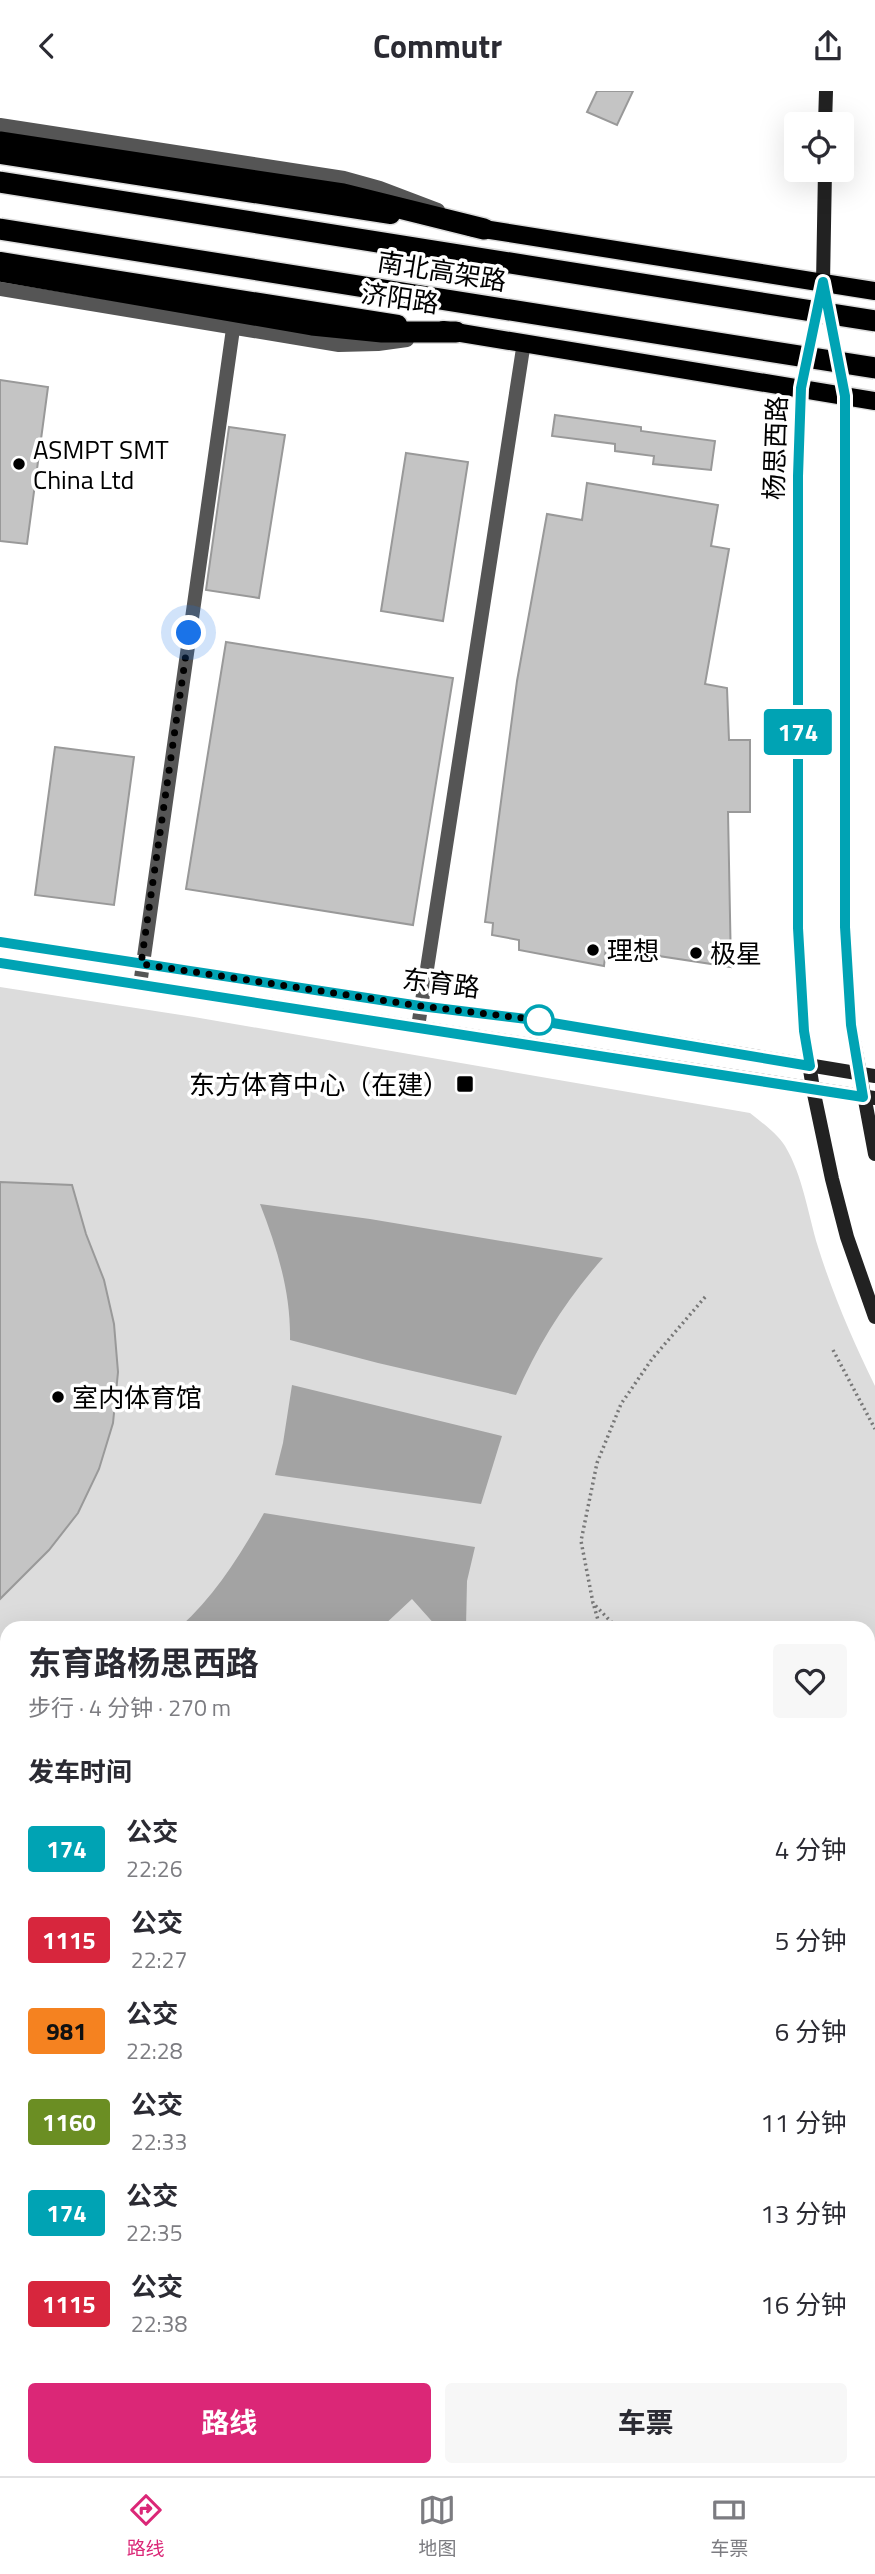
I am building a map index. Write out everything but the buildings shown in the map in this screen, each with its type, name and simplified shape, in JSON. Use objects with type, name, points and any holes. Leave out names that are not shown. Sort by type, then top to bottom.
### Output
[{"type":"highway","points":[[0,142],[343,194],[484,229]]},
{"type":"highway","name":"南北高架路","points":[[0,182],[875,321]]},
{"type":"highway","name":"南北高架路","points":[[0,229],[875,368]]},
{"type":"highway","points":[[0,271],[312,325],[382,332],[456,332]]},
{"type":"main road","points":[[0,155],[875,291]]},
{"type":"main road","name":"济阳路","points":[[0,261],[524,342],[875,401]]},
{"type":"street","points":[[825,112],[826,91]]},
{"type":"street","points":[[0,125],[344,178],[413,199],[484,229]]},
{"type":"street","points":[[825,182],[823,282],[845,396],[845,927],[850,1014],[858,1073],[869,1097],[875,1154]]},
{"type":"street","name":"杨思西路","points":[[823,282],[801,388],[798,476],[798,928],[804,1031],[813,1089],[844,1225],[875,1317]]},
{"type":"street","points":[[0,289],[339,345],[378,344],[456,332]]},
{"type":"street","points":[[140,985],[233,329]]},
{"type":"street","points":[[418,1027],[524,342]]},
{"type":"street","name":"东育路","points":[[0,942],[420,1006],[535,1020],[875,1076]]},
{"type":"street","name":"东育路","points":[[0,964],[869,1097]]},
{"type":"path","points":[[598,1621],[580,1541],[597,1463],[621,1404],[652,1359],[706,1296]]},
{"type":"path","points":[[833,1350],[875,1429]]},
{"type":"path","points":[[593,1603],[610,1621]]},
{"type":"shaded area","points":[[0,987],[194,1017],[750,1113],[769,1128],[785,1146],[796,1170],[830,1283],[875,1386],[875,1621],[0,1621]]},
{"type":"shaded area","points":[[260,1204],[370,1219],[603,1258],[554,1323],[516,1395],[290,1340],[282,1271]]},
{"type":"shaded area","points":[[292,1385],[502,1436],[481,1504],[275,1475]]},
{"type":"shaded area","points":[[264,1513],[475,1547],[467,1581],[466,1621],[432,1621],[412,1599],[388,1621],[186,1621],[227,1574]]},
{"type":"bus line","name":"174","points":[[0,942],[420,1006],[535,1020],[810,1066],[804,1031],[798,928],[798,476],[801,388],[823,282],[845,396],[845,927],[851,1025],[863,1097],[0,963]]},
{"type":"place","name":"ASMPT SMT China Ltd","points":[[19,464]]},
{"type":"place","name":"理想","points":[[593,950]]},
{"type":"place","name":"极星","points":[[696,953]]},
{"type":"place","name":"东方体育中心（在建）","points":[[465,1084]]},
{"type":"place","name":"室内体育馆","points":[[58,1397]]},
{"type":"route","points":[[189,633],[141,964],[420,1006],[539,1020]]}]
